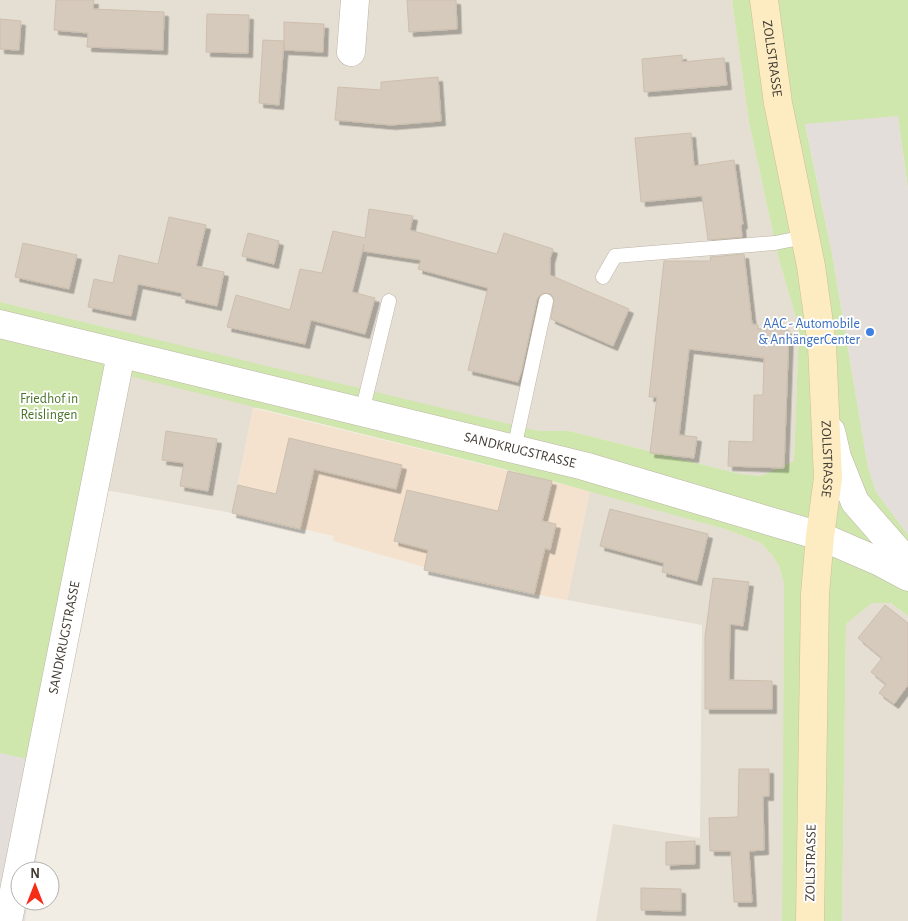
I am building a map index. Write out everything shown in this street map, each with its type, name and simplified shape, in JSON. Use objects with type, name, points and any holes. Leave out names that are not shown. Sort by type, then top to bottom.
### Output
[{"type":"main road","name":"ZOLLSTRASSE","points":[[764,0],[778,103],[813,276],[822,345],[828,478],[815,594],[810,921]]},
{"type":"street","points":[[351,52],[355,0]]},
{"type":"street","name":"SANDKRUGSTRASSE","points":[[0,324],[584,466],[820,536],[880,562],[908,577]]},
{"type":"street","name":"SANDKRUGSTRASSE","points":[[8,921],[121,354]]},
{"type":"street","points":[[824,399],[837,457],[855,502],[897,550],[908,559]]},
{"type":"lane","points":[[603,277],[615,256],[775,243],[805,237]]},
{"type":"lane","points":[[362,412],[389,301]]},
{"type":"lane","points":[[514,449],[546,301]]},
{"type":"shaded area","points":[[0,0],[732,0],[749,122],[778,256],[799,328],[794,461],[761,476],[740,474],[569,431],[538,431],[253,408],[232,513],[84,486],[112,329],[0,302]]},
{"type":"shaded area","points":[[898,116],[908,189],[908,535],[876,492],[868,468],[832,254],[805,123]]},
{"type":"shaded area","points":[[253,408],[590,491],[567,600],[424,570],[424,567],[333,541],[334,536],[232,513]]},
{"type":"shaded area","points":[[590,491],[728,530],[761,543],[779,566],[784,584],[782,921],[596,921],[613,824],[700,838],[702,625],[567,600]]},
{"type":"shaded area","points":[[872,603],[891,603],[908,616],[908,921],[842,921],[846,624]]},
{"type":"shaded area","points":[[0,753],[55,764],[36,861],[10,861],[10,911],[26,911],[25,921],[0,921]]},
{"type":"green space","name":"Friedhof in Reislingen","points":[[732,0],[908,0],[908,189],[898,116],[805,124],[832,254],[868,468],[876,492],[908,535],[908,616],[891,603],[872,603],[846,624],[842,921],[782,921],[784,584],[779,566],[761,543],[728,530],[552,481],[105,370],[28,759],[0,753],[0,302],[538,431],[569,431],[740,474],[761,476],[794,461],[799,328],[778,256],[749,122]]},
{"type":"building","points":[[56,0],[94,0],[93,9],[164,12],[163,50],[87,47],[88,33],[54,30]]},
{"type":"building","points":[[407,0],[456,0],[457,29],[409,32]]},
{"type":"building","points":[[207,14],[249,15],[248,53],[206,52]]},
{"type":"building","points":[[0,19],[21,21],[19,50],[0,49]]},
{"type":"building","points":[[284,22],[324,24],[323,52],[284,50]]},
{"type":"building","points":[[263,40],[284,41],[279,105],[259,103]]},
{"type":"building","points":[[682,55],[682,62],[724,58],[727,85],[644,92],[642,59]]},
{"type":"building","points":[[438,77],[441,121],[391,125],[335,120],[338,87],[381,90],[381,82]]},
{"type":"building","points":[[691,133],[694,166],[734,160],[743,224],[741,225],[742,237],[708,240],[702,196],[641,202],[635,138]]},
{"type":"building","points":[[369,209],[413,216],[410,230],[497,254],[504,233],[553,249],[550,259],[550,275],[629,309],[613,346],[551,319],[554,299],[551,294],[544,293],[537,299],[518,382],[468,370],[488,288],[418,269],[421,260],[363,251],[364,244],[352,292],[375,298],[365,334],[311,320],[305,344],[227,327],[236,295],[290,310],[300,269],[322,273],[333,231],[365,238]]},
{"type":"building","points":[[169,217],[206,225],[196,266],[224,272],[217,306],[181,298],[182,293],[138,284],[131,316],[88,307],[94,279],[113,283],[119,255],[158,264]]},
{"type":"building","points":[[248,233],[279,241],[274,264],[242,256]]},
{"type":"building","points":[[23,243],[77,255],[69,289],[15,277]]},
{"type":"building","points":[[744,254],[752,324],[758,325],[758,329],[789,330],[784,468],[728,466],[729,441],[753,442],[754,395],[763,395],[764,358],[689,349],[679,435],[697,437],[694,458],[650,453],[657,397],[649,397],[664,261],[711,261],[710,257]]},
{"type":"building","points":[[166,431],[217,439],[208,491],[180,486],[184,463],[162,460]]},
{"type":"building","points":[[289,438],[402,465],[396,489],[314,469],[300,529],[232,513],[238,485],[276,494]]},
{"type":"building","points":[[508,471],[552,481],[542,521],[556,524],[550,550],[545,548],[534,594],[424,570],[428,550],[394,541],[407,490],[498,511]]},
{"type":"building","points":[[610,509],[708,534],[697,581],[662,572],[664,563],[600,546]]},
{"type":"building","points":[[713,578],[749,582],[743,626],[730,624],[729,680],[772,681],[772,709],[705,709],[705,637]]},
{"type":"building","points":[[885,605],[908,623],[908,685],[894,704],[879,693],[886,684],[871,672],[882,658],[858,638]]},
{"type":"building","points":[[739,769],[769,769],[769,796],[763,796],[764,850],[749,851],[752,902],[734,902],[731,851],[710,851],[709,818],[738,817]]},
{"type":"building","points":[[695,841],[695,864],[666,865],[666,842]]},
{"type":"building","points":[[641,888],[681,889],[681,911],[641,910]]},
{"type":"place","name":"AAC - Automobile & AnhängerCenter","points":[[870,332]]}]
